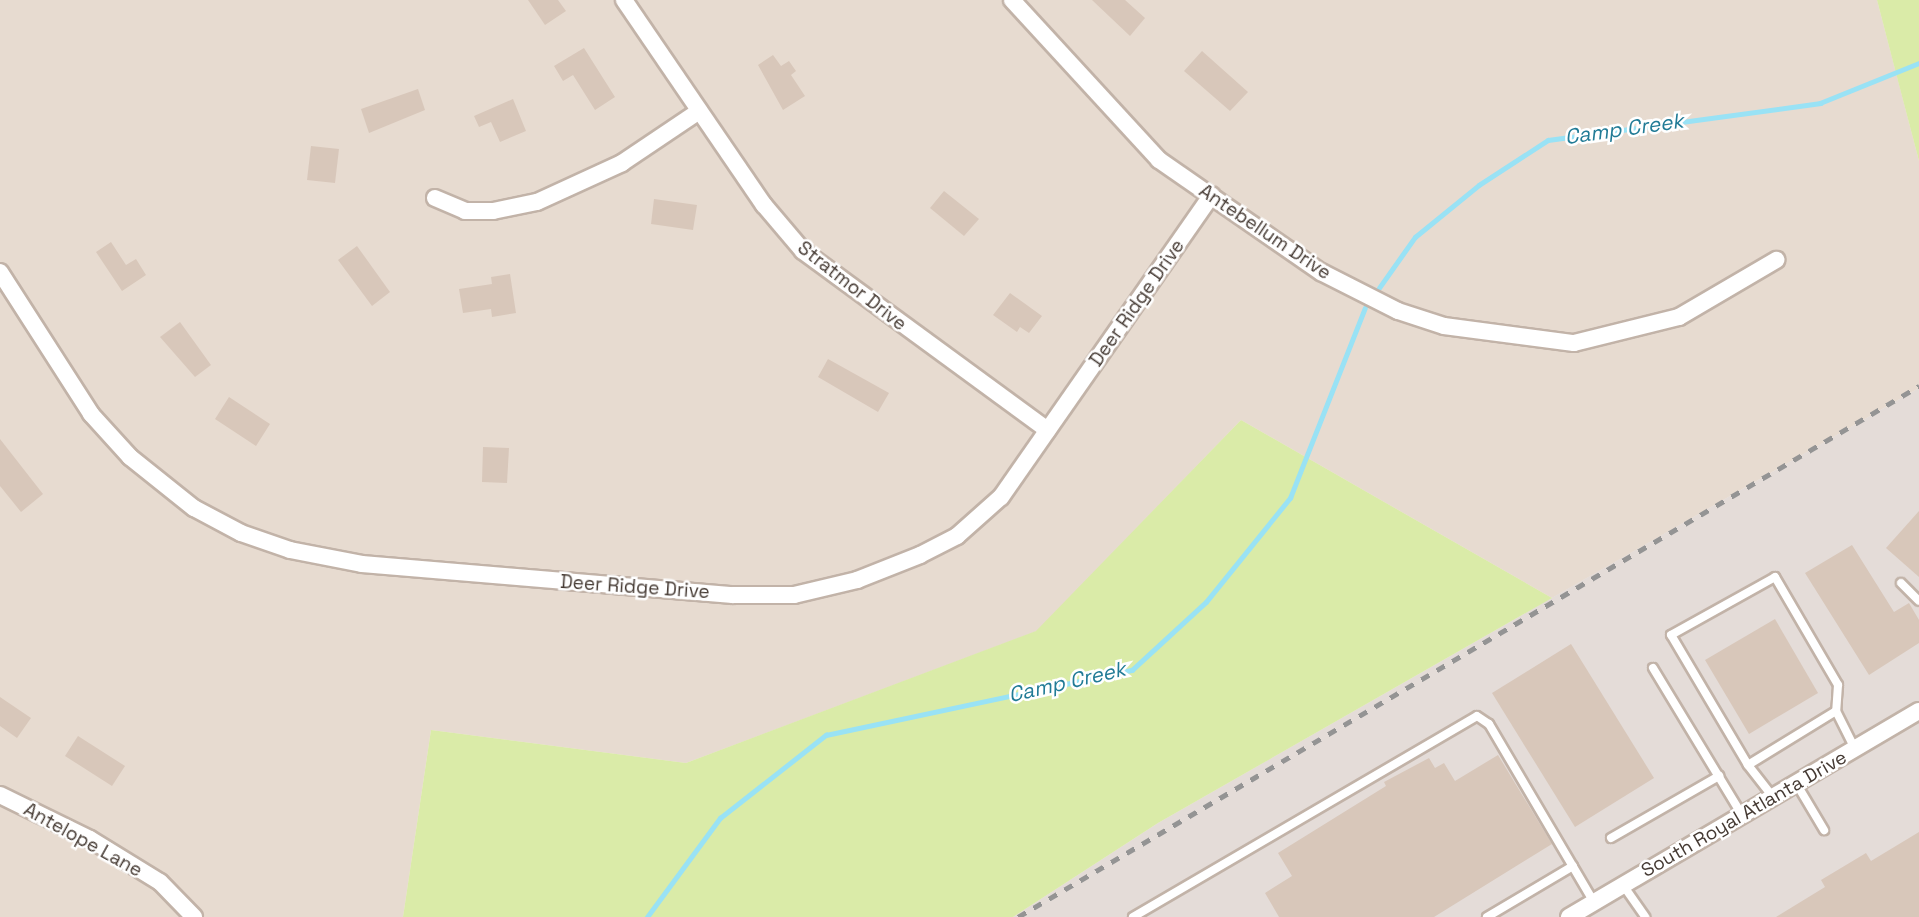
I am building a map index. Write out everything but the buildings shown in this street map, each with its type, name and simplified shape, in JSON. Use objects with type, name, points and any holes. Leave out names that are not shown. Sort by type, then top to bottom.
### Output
[{"type":"street","name":"Stratmor Drive","points":[[624,0],[764,205],[803,251],[1048,430]]},
{"type":"street","name":"Antebellum Drive","points":[[1012,0],[1159,160],[1321,272],[1398,311],[1444,326],[1574,343],[1679,317],[1776,260]]},
{"type":"street","points":[[435,198],[465,211],[493,211],[537,202],[622,163],[699,111]]},
{"type":"street","name":"Deer Ridge Drive","points":[[0,272],[91,414],[130,457],[194,508],[241,533],[290,550],[362,564],[720,594],[794,595],[857,580],[957,536],[1001,497],[1212,195]]},
{"type":"street","name":"South Royal Atlanta Drive","points":[[1569,917],[1919,712]]},
{"type":"street","name":"Antelope Lane","points":[[0,795],[90,839],[160,882],[194,917]]},
{"type":"lane","points":[[1773,797],[1748,765],[1671,635],[1775,577],[1838,685],[1836,711],[1855,748]]},
{"type":"lane","points":[[1901,583],[1919,601]]},
{"type":"lane","points":[[1653,668],[1742,815]]},
{"type":"lane","points":[[1748,765],[1836,711]]},
{"type":"lane","points":[[1133,917],[1477,716],[1489,724],[1594,902]]},
{"type":"lane","points":[[1611,838],[1719,776]]},
{"type":"lane","points":[[1796,783],[1824,830]]},
{"type":"lane","points":[[1487,917],[1573,866]]},
{"type":"lane","points":[[1623,885],[1645,917]]},
{"type":"shaded area","points":[[0,0],[1877,0],[1919,161],[1919,388],[1552,598],[1241,420],[1037,631],[686,763],[431,730],[403,917],[0,917]]},
{"type":"shaded area","points":[[1919,388],[1919,917],[1013,917],[1158,823]]},
{"type":"green space","points":[[1877,0],[1919,0],[1919,161],[1898,81]]},
{"type":"green space","points":[[1241,420],[1552,598],[1158,823],[1013,917],[403,917],[431,730],[686,763],[1036,631]]},
{"type":"waterway","name":"Camp Creek","points":[[1379,288],[1415,237],[1479,185],[1548,140],[1820,103],[1919,63]]},
{"type":"waterway","name":"Camp Creek","points":[[647,917],[720,818],[826,735],[1132,670],[1206,602],[1290,498],[1365,308]]},
{"type":"railway","points":[[1018,917],[1919,386]]}]
